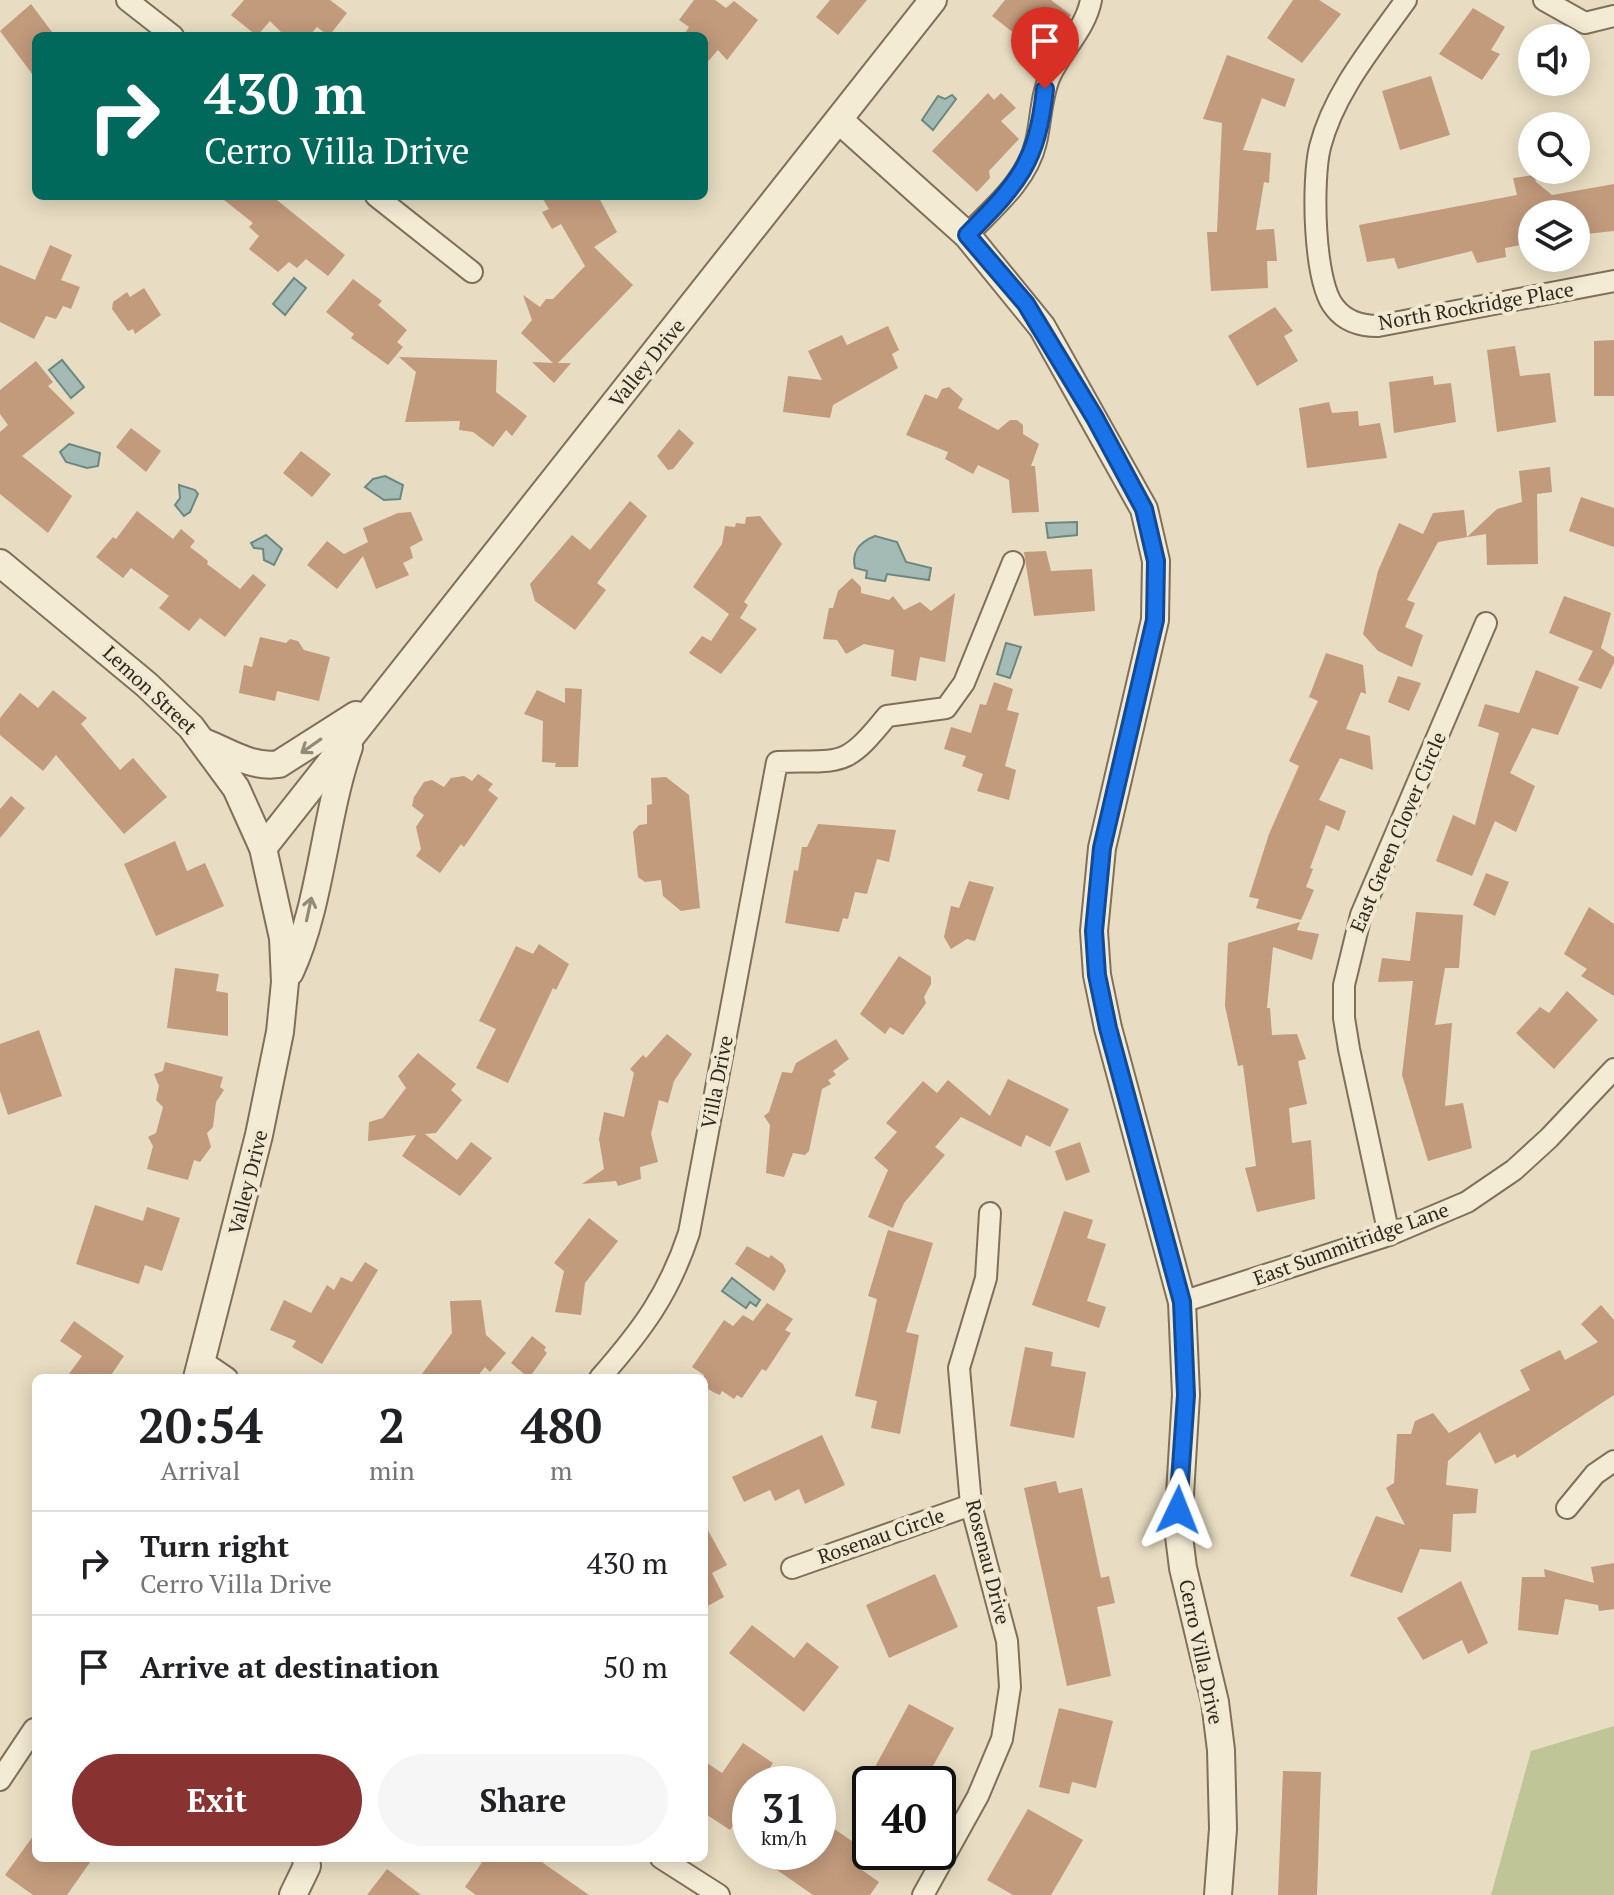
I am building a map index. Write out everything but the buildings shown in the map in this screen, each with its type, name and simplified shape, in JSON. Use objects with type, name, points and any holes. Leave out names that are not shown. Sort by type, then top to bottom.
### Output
[{"type":"street","points":[[127,0],[168,32]]},
{"type":"street","name":"Valley Drive","points":[[199,1370],[267,1105],[280,1032],[285,982],[283,938],[263,848],[375,702],[840,121],[933,0]]},
{"type":"street","points":[[967,235],[1013,187],[1027,166],[1035,146],[1048,79],[1086,15],[1091,0]]},
{"type":"street","name":"North Rockridge Place","points":[[1406,0],[1355,74],[1336,107],[1320,147],[1315,184],[1322,281],[1334,308],[1364,326],[1378,326],[1614,281]]},
{"type":"street","points":[[1544,0],[1585,23],[1598,23],[1614,16]]},
{"type":"street","name":"Cerro Villa Drive","points":[[840,121],[967,235],[1042,327],[1144,509],[1152,534],[1158,589],[1155,620],[1102,848],[1094,931],[1097,975],[1108,1028],[1182,1302],[1186,1395],[1178,1528],[1183,1568],[1215,1702],[1221,1750],[1223,1829],[1218,1895]]},
{"type":"street","points":[[381,200],[472,272]]},
{"type":"street","name":"Villa Drive","points":[[603,1374],[636,1336],[667,1291],[689,1233],[777,762],[845,760],[861,749],[887,716],[946,708],[964,683],[1013,562]]},
{"type":"street","name":"Lemon Street","points":[[0,563],[155,692],[205,742],[236,788],[263,848]]},
{"type":"street","name":"East Green Clover Circle","points":[[1389,1235],[1349,1049],[1344,1018],[1344,985],[1361,915],[1486,623]]},
{"type":"street","points":[[205,742],[246,761],[264,766],[279,764],[375,702]]},
{"type":"street","name":"Valley Drive","points":[[285,982],[303,934],[337,784],[358,725]]},
{"type":"street","name":"East Summitridge Lane","points":[[1182,1302],[1389,1235],[1467,1202],[1514,1170],[1614,1069]]},
{"type":"street","name":"Rosenau Drive","points":[[923,1895],[978,1796],[1002,1739],[1010,1687],[1007,1641],[971,1505],[959,1368],[986,1278],[990,1213]]},
{"type":"street","points":[[1567,1508],[1595,1474],[1614,1461]]},
{"type":"street","name":"Rosenau Circle","points":[[792,1568],[971,1505]]},
{"type":"street","points":[[0,1780],[32,1732]]},
{"type":"street","points":[[293,1895],[306,1862]]},
{"type":"street","points":[[667,1862],[719,1895]]},
{"type":"green space","points":[[1614,1726],[1614,1895],[1491,1895],[1531,1751]]},
{"type":"water","points":[[952,95],[956,99],[933,130],[922,120],[938,96],[945,99]]},
{"type":"water","points":[[294,278],[306,288],[285,315],[273,304]]},
{"type":"water","points":[[62,360],[84,387],[71,398],[49,370]]},
{"type":"water","points":[[69,444],[100,453],[98,466],[87,468],[66,462],[60,452]]},
{"type":"water","points":[[385,476],[403,485],[400,499],[384,500],[365,487],[373,479]]},
{"type":"water","points":[[179,485],[198,494],[190,512],[184,516],[175,505],[180,498]]},
{"type":"water","points":[[1077,522],[1077,535],[1048,538],[1046,523]]},
{"type":"water","points":[[266,535],[282,549],[274,565],[264,560],[263,549],[254,548],[251,543]]},
{"type":"water","points":[[875,536],[897,542],[906,562],[931,568],[929,580],[887,574],[885,581],[866,578],[867,571],[855,568],[854,557],[861,544]]},
{"type":"water","points":[[1006,643],[1021,647],[1010,678],[997,674]]},
{"type":"water","points":[[732,1278],[760,1300],[756,1306],[750,1302],[746,1308],[722,1291]]},
{"type":"route","points":[[1045,89],[1035,146],[1027,166],[1013,187],[967,235],[1042,327],[1144,509],[1152,534],[1158,589],[1155,620],[1102,848],[1095,889],[1094,931],[1097,975],[1108,1028],[1182,1302],[1186,1339],[1186,1395],[1178,1510]]}]
